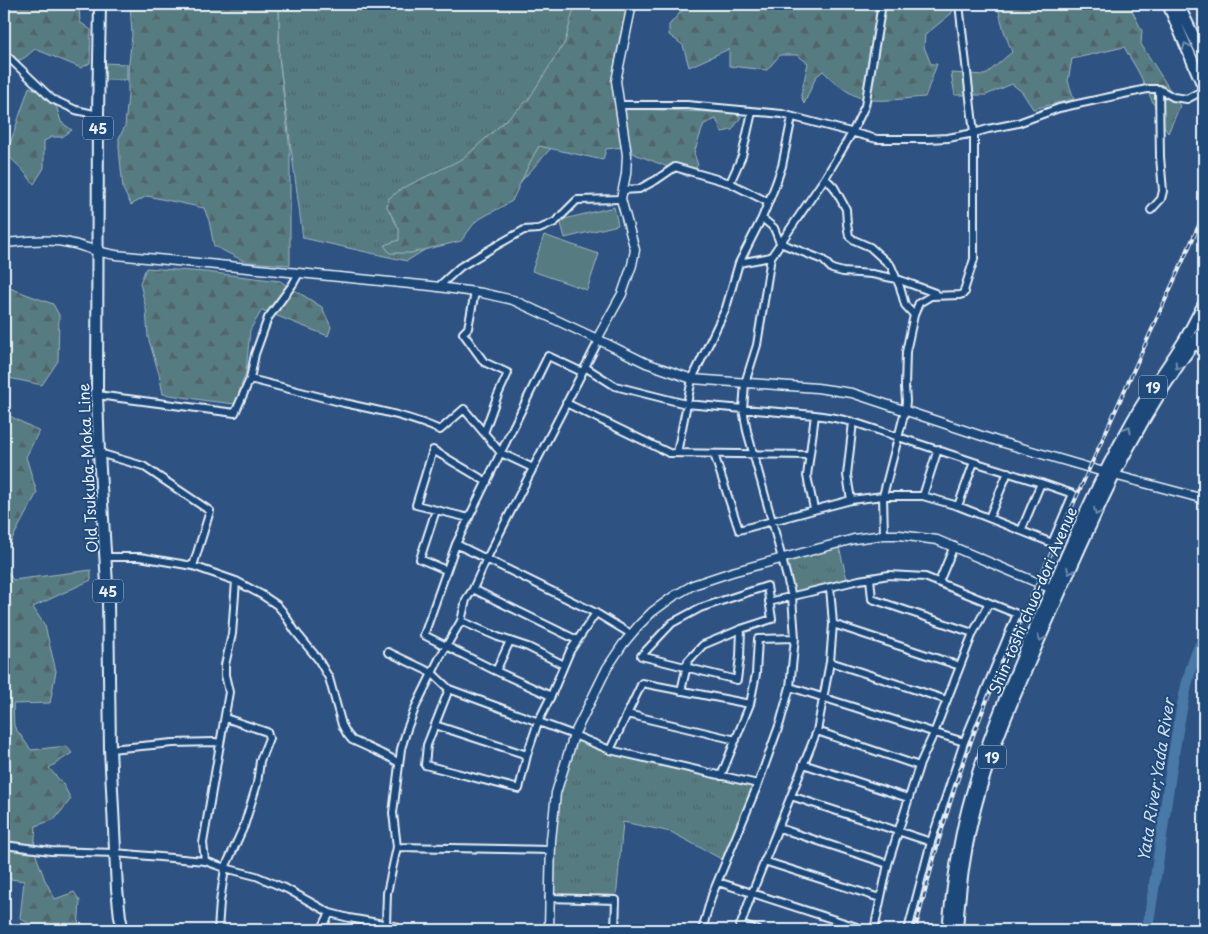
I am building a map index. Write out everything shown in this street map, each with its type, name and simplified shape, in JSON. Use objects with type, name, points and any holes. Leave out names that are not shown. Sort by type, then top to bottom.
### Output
[{"type":"main road","name":"Old Tsukuba-Moka Line","points":[[100,4],[97,395],[109,624],[110,749],[115,854],[117,889],[123,930]]},
{"type":"main road","points":[[1168,4],[1204,89]]},
{"type":"main road","points":[[1178,4],[1204,58]]},
{"type":"main road","name":"Shin-toshi chuo-dori Avenue","points":[[948,930],[958,853],[967,811],[1001,710],[1110,474],[1129,426],[1184,340],[1204,304]]},
{"type":"main road","name":"Shin-toshi chuo-dori Avenue","points":[[1110,474],[1204,329]]},
{"type":"main road","name":"Shin-toshi chuo-dori Avenue","points":[[957,930],[966,854],[986,772],[1056,591]]},
{"type":"street","points":[[386,924],[387,893],[397,847],[393,813],[401,749],[407,729],[432,673],[460,621],[466,600],[622,294],[632,265],[635,250],[621,199],[627,156],[616,80],[632,4]]},
{"type":"street","points":[[702,930],[712,895],[758,784],[780,723],[790,687],[795,638],[792,596],[747,431],[743,410],[745,383],[757,345],[771,257],[825,178],[852,133],[865,106],[882,4]]},
{"type":"street","points":[[884,536],[884,496],[906,402],[904,387],[906,352],[914,315],[919,303],[931,296],[960,295],[964,293],[974,259],[974,133],[959,4]]},
{"type":"street","points":[[4,53],[52,99],[76,110],[98,115]]},
{"type":"street","points":[[620,105],[687,105],[782,114],[877,139],[927,139],[948,138],[974,133],[1018,123],[1059,108],[1148,89],[1159,89],[1173,97],[1187,99],[1204,89]]},
{"type":"street","points":[[1151,210],[1161,199],[1163,190],[1160,157],[1159,89]]},
{"type":"street","points":[[730,182],[742,156],[752,112]]},
{"type":"street","points":[[677,453],[692,379],[726,308],[739,263],[762,218],[782,166],[792,117]]},
{"type":"street","points":[[623,190],[639,189],[675,167],[730,182],[768,202]]},
{"type":"street","points":[[825,178],[834,187],[846,209],[849,236],[870,247],[892,266],[905,305],[914,315]]},
{"type":"street","points":[[438,287],[460,267],[524,230],[539,229],[555,222],[577,200],[621,199]]},
{"type":"street","points":[[762,218],[774,228],[780,243],[823,260],[832,269],[897,279],[935,293],[938,296]]},
{"type":"street","points":[[4,244],[54,240],[74,244],[97,252],[116,255],[438,287],[505,298],[646,363],[692,379],[840,390],[997,441],[1152,486],[1204,499]]},
{"type":"street","points":[[739,263],[771,257]]},
{"type":"street","points":[[97,395],[235,413],[250,379],[255,354],[268,318],[299,273]]},
{"type":"street","points":[[475,292],[468,328],[463,333],[484,362],[508,373],[484,433]]},
{"type":"street","points":[[1193,344],[1203,351]]},
{"type":"street","points":[[551,696],[424,635],[456,544],[548,356],[583,370],[615,386],[686,404],[814,415],[854,422],[1072,494],[1052,543],[958,506],[923,496],[884,496],[851,500],[739,530],[714,454]]},
{"type":"street","points":[[250,379],[390,413],[426,423],[440,430],[464,409],[501,453],[532,468]]},
{"type":"street","points":[[566,403],[669,453],[809,455]]},
{"type":"street","points":[[814,415],[807,476],[814,509]]},
{"type":"street","points":[[851,500],[847,475],[854,422]]},
{"type":"street","points":[[923,496],[938,449]]},
{"type":"street","points":[[469,518],[416,505],[433,450],[487,482]]},
{"type":"street","points":[[99,453],[143,466],[210,511],[193,566]]},
{"type":"street","points":[[958,506],[974,462]]},
{"type":"street","points":[[989,518],[1008,472]]},
{"type":"street","points":[[1021,531],[1041,483]]},
{"type":"street","points":[[436,510],[420,559],[446,570]]},
{"type":"street","points":[[548,930],[550,850],[556,793],[574,735],[607,668],[623,644],[652,612],[674,596],[693,585],[782,558],[854,539],[900,535],[937,540],[954,546],[1056,591]]},
{"type":"street","points":[[456,544],[596,613],[631,634]]},
{"type":"street","points":[[939,582],[954,546]]},
{"type":"street","points":[[106,557],[140,557],[193,566],[236,581],[277,605],[330,678],[342,725],[347,734],[352,740],[389,757],[399,764]]},
{"type":"street","points":[[770,602],[889,575],[925,577],[1017,614],[964,742],[931,842],[908,930]]},
{"type":"street","points":[[870,578],[872,599],[973,633]]},
{"type":"street","points":[[205,861],[203,843],[229,692],[225,675],[225,664],[232,634],[236,581]]},
{"type":"street","points":[[681,691],[686,668],[688,661],[703,645],[741,629],[772,619],[767,586],[700,608],[672,623],[641,656],[686,668],[737,680],[741,629]]},
{"type":"street","points":[[758,930],[740,927],[764,861],[817,731],[830,662],[833,624],[830,587]]},
{"type":"street","points":[[473,589],[576,640]]},
{"type":"street","points":[[874,930],[888,864],[919,766],[973,633],[989,602]]},
{"type":"street","points":[[449,688],[427,745],[425,765],[519,789],[527,755],[538,722],[570,651],[596,613]]},
{"type":"street","points":[[460,621],[528,647],[564,665]]},
{"type":"street","points":[[833,624],[960,666]]},
{"type":"street","points":[[721,776],[750,704],[756,674],[758,639],[795,638]]},
{"type":"street","points":[[496,671],[510,641]]},
{"type":"street","points":[[388,652],[432,673],[449,688],[610,750],[758,784]]},
{"type":"street","points":[[830,662],[947,700]]},
{"type":"street","points":[[610,750],[642,683],[750,704]]},
{"type":"street","points":[[790,687],[964,742]]},
{"type":"street","points":[[627,714],[736,740]]},
{"type":"street","points":[[218,930],[225,868],[244,826],[257,784],[260,762],[269,738],[267,732],[225,718]]},
{"type":"street","points":[[435,725],[527,755]]},
{"type":"street","points":[[817,731],[919,766]]},
{"type":"street","points":[[110,749],[173,743],[220,743]]},
{"type":"street","points":[[804,764],[908,798]]},
{"type":"street","points":[[791,796],[931,842]]},
{"type":"street","points":[[778,828],[888,864]]},
{"type":"street","points":[[4,845],[51,851],[205,861],[256,876],[287,889],[330,913],[395,926],[396,930]]},
{"type":"street","points":[[397,847],[550,850]]},
{"type":"street","points":[[764,861],[880,898]]},
{"type":"street","points":[[718,882],[866,930]]},
{"type":"street","points":[[550,898],[616,900],[615,930]]},
{"type":"street","points":[[321,930],[330,913]]},
{"type":"street","points":[[838,930],[840,922]]},
{"type":"green space","points":[[4,4],[79,4],[80,22],[91,30],[90,63],[81,68],[35,49],[21,60],[4,59]]},
{"type":"green space","points":[[130,4],[279,4],[279,57],[290,150],[290,265],[246,262],[214,246],[209,221],[204,208],[147,196],[131,205],[123,189],[119,148],[119,138],[125,126],[128,95],[128,72],[132,35]]},
{"type":"green space","points":[[279,4],[599,4],[583,113],[505,199],[407,261],[303,238],[279,57]]},
{"type":"green space","points":[[575,4],[628,4],[612,77],[616,108],[734,113],[741,117],[732,130],[722,132],[716,119],[704,124],[694,153],[698,165],[688,177],[623,147],[606,149],[603,160],[539,146],[512,201],[476,221],[461,241],[411,253],[390,253],[384,245],[399,240],[399,229],[387,207],[388,199],[403,188],[464,158],[528,100],[565,42]]},
{"type":"green space","points":[[688,4],[952,4],[952,13],[925,35],[924,47],[931,64],[937,64],[925,97],[881,100],[865,99],[843,89],[823,71],[816,77],[804,104],[801,95],[808,63],[797,55],[780,55],[767,70],[729,66],[729,49],[689,67],[683,45],[669,35],[669,25]]},
{"type":"green space","points":[[1003,4],[1129,4],[1142,31],[1141,44],[1180,106],[1168,133],[1139,73],[1124,47],[1072,59],[1068,81],[1074,99],[1033,109],[1022,92],[1012,84],[986,95],[955,95],[951,73],[985,75],[1012,52],[998,8]]},
{"type":"green space","points":[[103,63],[127,64],[127,80],[103,80]]},
{"type":"green space","points":[[29,87],[41,92],[57,108],[61,122],[72,130],[62,137],[52,137],[44,141],[44,168],[34,184],[4,152],[4,145],[10,144]]},
{"type":"green space","points":[[614,207],[618,225],[565,238],[560,220]]},
{"type":"green space","points":[[544,235],[599,254],[587,290],[532,271]]},
{"type":"green space","points":[[146,268],[205,272],[280,281],[322,307],[331,327],[328,336],[262,310],[250,330],[246,372],[235,404],[163,394],[148,337],[146,309],[140,283]]},
{"type":"green space","points":[[4,286],[53,304],[59,315],[58,361],[42,385],[4,377]]},
{"type":"green space","points":[[4,413],[39,431],[26,457],[37,493],[4,554]]},
{"type":"green space","points":[[838,543],[848,583],[792,597],[782,558]]},
{"type":"green space","points":[[4,566],[13,580],[91,570],[91,580],[33,607],[45,626],[56,671],[50,703],[13,704],[14,726],[31,750],[66,746],[72,753],[49,768],[63,784],[71,799],[55,819],[36,826],[34,850],[45,880],[55,899],[74,892],[80,901],[78,930],[39,930],[20,918],[24,881],[4,878],[4,671],[6,652],[4,642]]},
{"type":"green space","points":[[574,735],[611,750],[758,784],[727,862],[671,832],[623,822],[616,900],[550,898],[556,793]]},
{"type":"waterway","name":"Yata River;Yada River","points":[[1147,930],[1182,704],[1191,670],[1204,637]]},
{"type":"railway","points":[[915,930],[955,787],[1003,660],[1204,214]]}]
